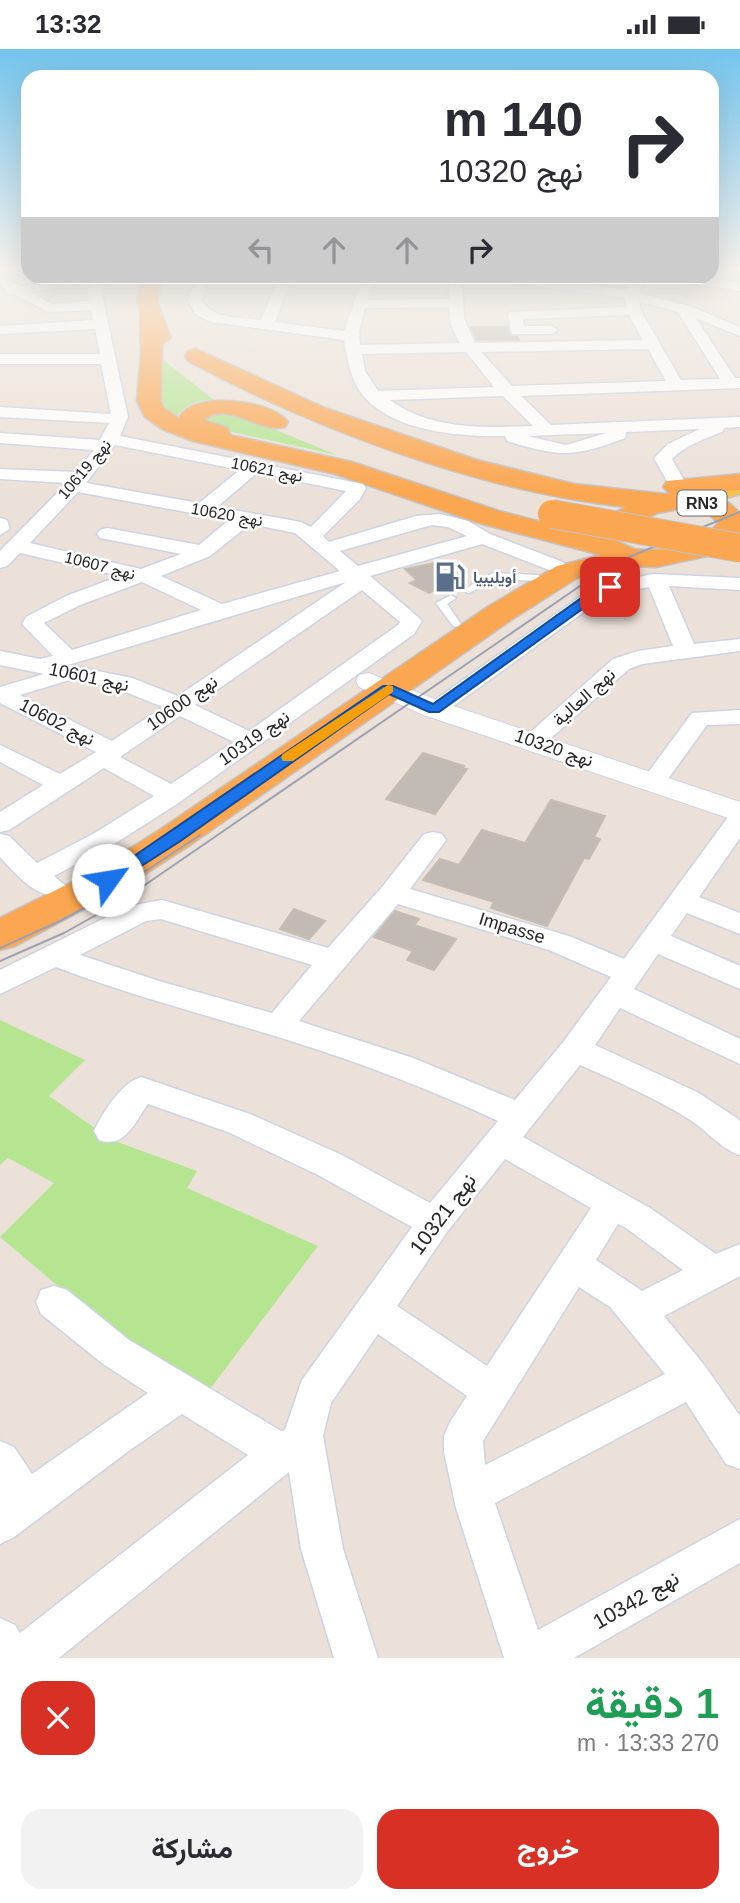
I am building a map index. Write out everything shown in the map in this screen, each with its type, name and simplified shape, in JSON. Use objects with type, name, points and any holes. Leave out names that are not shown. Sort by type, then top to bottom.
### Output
[{"type":"highway","points":[[151,344],[149,401],[154,412],[171,425],[202,436],[343,468],[486,527],[532,537],[551,552],[547,572]]},
{"type":"highway","points":[[165,344],[176,358],[224,395],[276,422]]},
{"type":"highway","points":[[185,344],[235,387],[293,417],[394,457],[556,509]]},
{"type":"highway","points":[[196,356],[248,385],[305,411],[418,450],[564,480],[644,487],[681,496]]},
{"type":"highway","points":[[607,541],[578,532],[560,530],[343,462],[204,429],[191,420],[200,410],[227,407],[276,422],[435,482],[556,509],[738,529]]},
{"type":"highway","name":"RN3","points":[[0,914],[43,881],[140,838],[379,685],[567,572],[607,541],[651,505],[681,496],[725,512],[738,529],[697,550],[656,558],[607,541],[547,572],[453,611],[379,685],[130,866],[0,936]]},
{"type":"highway","points":[[486,527],[607,541]]},
{"type":"main road","name":"RN3","points":[[681,496],[740,484]]},
{"type":"street","points":[[0,357],[13,344]]},
{"type":"street","name":"نهج 10619","points":[[0,562],[76,482],[108,443],[119,419],[104,344]]},
{"type":"street","points":[[352,344],[362,382],[372,396],[380,403],[415,420],[443,428],[498,432],[734,422]]},
{"type":"street","points":[[378,344],[472,348],[649,344]]},
{"type":"street","points":[[470,344],[508,391],[547,430]]},
{"type":"street","points":[[523,344],[525,348]]},
{"type":"street","points":[[652,344],[676,385]]},
{"type":"street","points":[[708,344],[735,383]]},
{"type":"street","points":[[0,357],[108,359]]},
{"type":"street","points":[[372,396],[735,383]]},
{"type":"street","points":[[0,430],[7,413],[119,419]]},
{"type":"street","points":[[681,496],[663,458],[677,446],[734,422]]},
{"type":"street","points":[[498,432],[563,452],[579,450],[637,427]]},
{"type":"street","name":"نهج 10621","points":[[0,438],[108,443],[254,467],[357,488],[354,495],[312,536]]},
{"type":"street","points":[[202,510],[254,467]]},
{"type":"street","name":"نهج 10620","points":[[0,474],[76,482],[202,510],[301,528],[327,549],[356,580]]},
{"type":"street","points":[[85,560],[144,498]]},
{"type":"street","points":[[70,665],[36,628],[33,621],[82,598],[203,552],[235,524],[247,518]]},
{"type":"street","points":[[327,549],[436,518],[486,527]]},
{"type":"street","points":[[70,665],[356,580],[486,527]]},
{"type":"street","points":[[107,534],[203,552]]},
{"type":"street","name":"نهج 10607","points":[[16,546],[145,576],[220,611]]},
{"type":"street","points":[[0,694],[70,665],[220,611],[356,580]]},
{"type":"street","name":"نهج 10600","points":[[0,824],[108,755],[356,580]]},
{"type":"street","name":"نهج 10319","points":[[43,881],[64,861],[123,829],[409,626],[409,618],[356,580]]},
{"type":"street","points":[[434,709],[602,590],[618,585],[657,581],[740,584]]},
{"type":"street","points":[[657,581],[683,652]]},
{"type":"street","name":"نهج العالية","points":[[534,741],[621,664],[638,659],[740,645]]},
{"type":"street","name":"نهج 10601","points":[[0,659],[39,667],[70,665],[124,683],[250,741]]},
{"type":"street","name":"نهج 10320","points":[[379,685],[434,709],[740,812]]},
{"type":"street","name":"نهج 10602","points":[[0,694],[172,795]]},
{"type":"street","points":[[653,782],[700,717],[740,717]]},
{"type":"street","points":[[0,751],[61,785]]},
{"type":"street","name":"نهج 10321","points":[[356,1658],[292,1445],[315,1393],[435,1222],[575,1049],[740,819]]},
{"type":"street","points":[[278,1026],[392,893],[433,840]]},
{"type":"street","points":[[0,842],[43,881]]},
{"type":"street","name":"Impasse","points":[[392,893],[559,943],[622,983]]},
{"type":"street","points":[[681,900],[740,924]]},
{"type":"street","points":[[0,983],[139,913],[162,909],[322,958],[335,958]]},
{"type":"street","points":[[653,940],[740,978]]},
{"type":"street","points":[[55,956],[112,979],[278,1026],[440,1080],[612,1204],[727,1266]]},
{"type":"street","points":[[622,983],[740,1052]]},
{"type":"street","points":[[575,1049],[706,1111],[730,1130],[740,1142]]},
{"type":"street","points":[[110,1131],[141,1089],[251,1129],[330,1165],[435,1222]]},
{"type":"street","points":[[528,1658],[472,1493],[463,1461],[462,1441],[612,1204]]},
{"type":"street","points":[[572,1264],[623,1296],[638,1311],[692,1379],[740,1450]]},
{"type":"street","points":[[638,1311],[727,1266]]},
{"type":"street","points":[[24,1658],[292,1445],[181,1393],[116,1352],[54,1302]]},
{"type":"street","points":[[373,1310],[492,1391]]},
{"type":"street","points":[[472,1493],[692,1379]]},
{"type":"street","points":[[0,1461],[14,1513],[116,1436],[181,1393]]},
{"type":"street","name":"نهج 10342","points":[[528,1658],[740,1540]]},
{"type":"street","points":[[0,1640],[10,1658]]},
{"type":"lane","points":[[468,590],[493,576],[547,572]]},
{"type":"green space","points":[[162,359],[214,400],[192,404],[182,410],[176,419],[169,413],[160,392]]},
{"type":"green space","points":[[220,413],[261,424],[337,455],[228,431],[203,421],[204,417]]},
{"type":"green space","points":[[0,1020],[85,1060],[49,1096],[112,1140],[197,1171],[187,1188],[318,1246],[204,1397],[124,1342],[0,1237],[54,1183],[8,1158],[0,1165]]},
{"type":"building","points":[[434,563],[453,581],[429,593],[410,583],[417,580],[405,569]]},
{"type":"building","points":[[423,753],[467,769],[435,814],[386,799]]},
{"type":"building","points":[[551,800],[605,816],[594,837],[600,839],[589,859],[584,858],[547,926],[491,908],[494,902],[423,880],[440,859],[459,865],[482,830],[525,843]]},
{"type":"building","points":[[294,909],[325,921],[309,939],[280,929]]},
{"type":"building","points":[[395,911],[419,919],[414,925],[456,939],[434,970],[407,960],[413,951],[374,937]]},
{"type":"tram line","points":[[0,961],[64,933],[123,900],[580,586],[629,557],[740,512]]},
{"type":"tram line","points":[[0,948],[60,921],[114,892],[200,835]]},
{"type":"slow traffic","points":[[288,757],[388,689]]},
{"type":"place","name":"أويليبيا","points":[[450,577]]},
{"type":"route","points":[[108,880],[174,838],[388,689],[434,709],[595,594],[610,587]]}]
